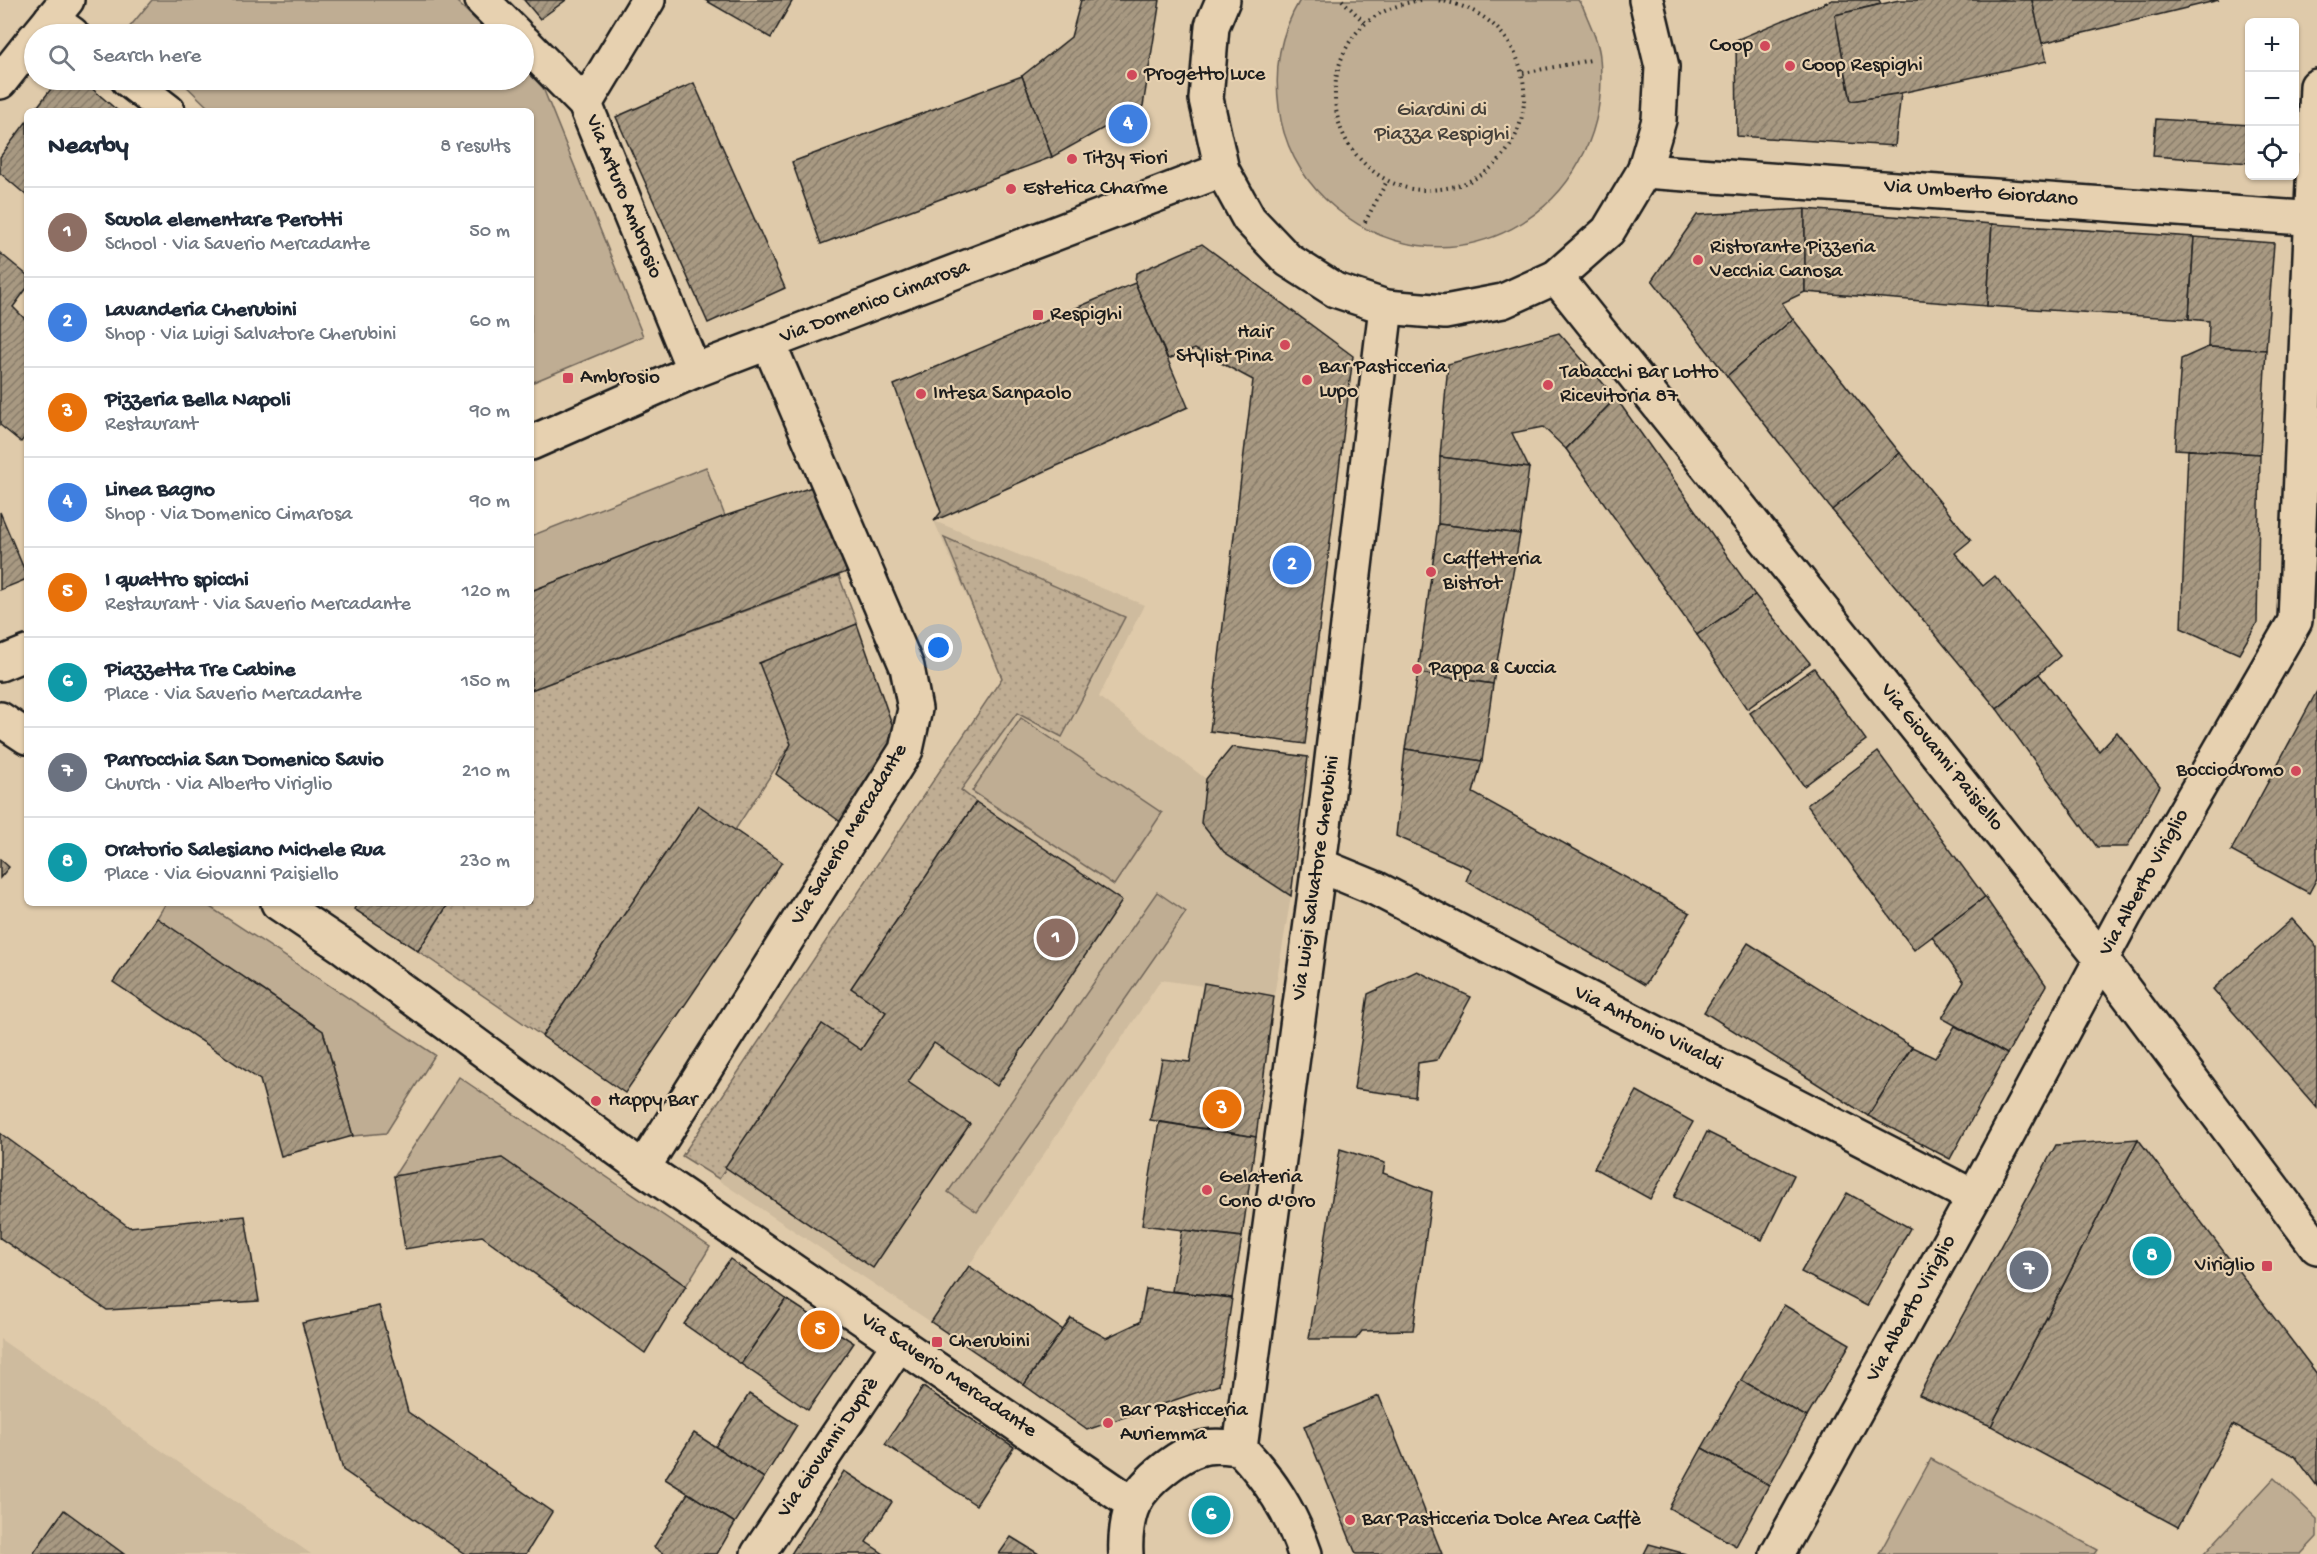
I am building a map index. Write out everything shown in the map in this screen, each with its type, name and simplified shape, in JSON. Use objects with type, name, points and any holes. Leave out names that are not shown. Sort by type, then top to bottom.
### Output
[{"type":"street","points":[[482,0],[506,24]]},
{"type":"street","points":[[585,104],[648,0]]},
{"type":"street","points":[[1223,0],[1212,26],[1206,99],[1222,170],[1250,219],[1288,260],[1335,290],[1386,307],[1445,312],[1503,301],[1556,277],[1608,231],[1644,171],[1659,120],[1662,67],[1646,0]]},
{"type":"street","name":"Via Arturo Ambrosio","points":[[534,52],[585,104],[694,371]]},
{"type":"street","points":[[0,82],[24,56]]},
{"type":"street","name":"Via Alberto Viriglio","points":[[1777,1554],[1974,1197],[2125,915],[2306,629],[2317,86]]},
{"type":"street","points":[[141,90],[164,108]]},
{"type":"street","name":"Via Domenico Cimarosa","points":[[534,442],[694,371],[1222,170]]},
{"type":"street","name":"Via Umberto Giordano","points":[[1644,171],[2314,219]]},
{"type":"street","name":"Via Giovanni Paisiello","points":[[1556,277],[2102,960],[2317,1247]]},
{"type":"street","name":"Via Luigi Salvatore Cherubini","points":[[1240,1448],[1319,866],[1386,307]]},
{"type":"street","name":"Via Saverio Mercadante","points":[[643,1168],[906,750],[915,709],[907,668],[769,344]]},
{"type":"street","points":[[0,664],[24,654]]},
{"type":"street","points":[[0,719],[24,735]]},
{"type":"street","name":"Via Antonio Vivaldi","points":[[1319,866],[1375,888],[1974,1197]]},
{"type":"street","name":"Via Saverio Mercadante","points":[[282,906],[342,946],[643,1168],[900,1342],[1133,1504]]},
{"type":"street","name":"Via Giovanni Duprè","points":[[758,1554],[900,1342]]},
{"type":"street","points":[[1126,1554],[1125,1541],[1133,1504],[1155,1476],[1179,1459],[1206,1447],[1240,1448],[1273,1486],[1300,1538],[1305,1554]]},
{"type":"path","points":[[1342,0],[1365,23]]},
{"type":"path","points":[[1420,0],[1394,6],[1365,23],[1346,48],[1335,77],[1335,108],[1344,138],[1362,163],[1387,181],[1416,190],[1447,190],[1476,179],[1500,160],[1517,134],[1525,105],[1523,73],[1510,43],[1488,18],[1459,3],[1436,0]]},
{"type":"path","points":[[1523,73],[1591,60]]},
{"type":"path","points":[[1365,222],[1387,181]]},
{"type":"shaded area","points":[[934,521],[1144,605],[1099,697],[1206,779],[1201,823],[1224,852],[1291,896],[1274,996],[1161,980],[931,1322],[682,1156],[1002,678]]},
{"type":"shaded area","points":[[0,1339],[311,1554],[0,1554]]},
{"type":"green space","points":[[152,0],[455,0],[480,24],[132,24]]},
{"type":"green space","name":"Giardini di Piazza Respighi","points":[[1300,0],[1578,0],[1598,45],[1600,58],[1597,114],[1580,162],[1550,201],[1512,229],[1467,244],[1419,245],[1371,231],[1325,199],[1316,190],[1294,158],[1284,134],[1278,94],[1278,66],[1287,26]]},
{"type":"green space","points":[[534,79],[543,88],[643,336],[534,382],[534,108],[209,108],[190,90],[534,90]]},
{"type":"green space","points":[[706,467],[725,516],[534,590],[534,535]]},
{"type":"green space","points":[[944,537],[1125,617],[1062,737],[1017,713],[961,790],[976,802],[851,988],[886,1012],[861,1050],[822,1024],[719,1179],[682,1156],[1002,678]]},
{"type":"green space","points":[[839,576],[857,624],[760,664],[791,744],[735,830],[688,820],[542,1036],[418,951],[447,906],[534,906],[534,689]]},
{"type":"green space","points":[[1021,718],[1162,813],[1114,885],[972,791]]},
{"type":"green space","points":[[1157,892],[1186,912],[977,1212],[948,1192]]},
{"type":"green space","points":[[164,906],[209,906],[435,1055],[386,1133],[353,1136],[323,1031],[157,918]]},
{"type":"green space","points":[[459,1077],[710,1247],[686,1286],[502,1158],[394,1176]]},
{"type":"green space","points":[[1931,1459],[2098,1550],[2095,1554],[1879,1554]]},
{"type":"green space","points":[[2274,1478],[2317,1519],[2317,1537],[2301,1554],[2204,1554]]},
{"type":"building","points":[[524,0],[566,0],[540,19]]},
{"type":"building","points":[[705,0],[793,0],[771,38]]},
{"type":"building","points":[[1081,0],[1160,0],[1143,106],[1052,157],[1022,76],[1071,37]]},
{"type":"building","name":"Coop Respighi","points":[[1832,0],[1879,0],[1881,4],[1835,15],[1851,101],[1901,93],[1895,146],[1737,136],[1736,40]]},
{"type":"building","points":[[1899,0],[2032,0],[2047,61],[1901,93],[1851,101],[1835,15]]},
{"type":"building","points":[[2032,0],[2219,0],[2042,43]]},
{"type":"building","points":[[1022,76],[1052,157],[821,244],[792,162]]},
{"type":"building","points":[[694,83],[785,288],[708,323],[616,117]]},
{"type":"building","points":[[50,90],[94,90],[115,108],[36,108]]},
{"type":"building","points":[[2156,119],[2245,125],[2245,163],[2153,156]]},
{"type":"building","points":[[24,125],[24,193],[0,173],[0,157]]},
{"type":"building","points":[[1805,209],[1805,292],[1782,303],[1793,319],[1727,376],[1652,280],[1697,215]]},
{"type":"building","points":[[1805,209],[1992,224],[1987,306],[1805,292]]},
{"type":"building","points":[[1992,224],[2194,237],[2189,319],[1987,306]]},
{"type":"building","points":[[2194,237],[2274,243],[2266,350],[2208,347],[2209,321],[2189,319]]},
{"type":"building","points":[[1202,244],[1353,356],[1305,744],[1210,731],[1253,380],[1195,349],[1168,359],[1135,283],[1136,273]]},
{"type":"building","points":[[0,253],[24,273],[24,292],[13,307],[24,318],[24,438],[21,442],[0,425]]},
{"type":"building","points":[[1135,283],[1188,407],[934,521],[941,512],[894,385]]},
{"type":"building","points":[[1793,319],[1900,453],[1832,510],[1727,376]]},
{"type":"building","points":[[1559,333],[1616,398],[1566,449],[1543,427],[1512,433],[1529,468],[1440,457],[1448,364]]},
{"type":"building","points":[[2208,347],[2266,350],[2260,454],[2175,449],[2181,359]]},
{"type":"building","points":[[1616,398],[1755,595],[1697,635],[1566,449]]},
{"type":"building","points":[[2188,450],[2260,454],[2257,623],[2239,654],[2181,628]]},
{"type":"building","points":[[1900,453],[1971,540],[1955,553],[1983,586],[1995,576],[2060,656],[1997,709],[1832,510]]},
{"type":"building","points":[[1440,457],[1529,468],[1520,534],[1438,524]]},
{"type":"building","points":[[818,485],[852,570],[534,689],[534,590],[725,516]]},
{"type":"building","points":[[0,512],[24,569],[24,580],[0,590]]},
{"type":"building","points":[[1438,524],[1520,534],[1493,684],[1418,673]]},
{"type":"building","points":[[1755,595],[1810,663],[1747,709],[1697,635]]},
{"type":"building","points":[[857,624],[901,750],[850,829],[776,774],[791,744],[759,663]]},
{"type":"building","points":[[1814,668],[1866,740],[1804,786],[1750,713]]},
{"type":"building","points":[[1418,673],[1493,684],[1482,761],[1405,749]]},
{"type":"building","points":[[2039,674],[2099,751],[2117,732],[2160,786],[2127,847],[2097,847],[1997,709]]},
{"type":"building","name":"Bocciodromo","points":[[2317,691],[2317,878],[2309,893],[2231,851]]},
{"type":"building","points":[[1232,747],[1308,757],[1291,896],[1224,852],[1201,823],[1206,779]]},
{"type":"building","points":[[1405,749],[1482,761],[1473,793],[1690,913],[1645,985],[1466,881],[1471,869],[1396,836]]},
{"type":"building","points":[[1878,752],[1985,897],[1914,950],[1807,805]]},
{"type":"building","points":[[976,802],[1122,901],[997,1086],[934,1043],[908,1082],[970,1124],[873,1268],[725,1167],[822,1024],[861,1050],[886,1012],[851,988]]},
{"type":"building","points":[[698,805],[782,862],[625,1093],[542,1036]]},
{"type":"building","points":[[0,859],[9,867],[0,878]]},
{"type":"building","points":[[1985,897],[2046,985],[2007,1054],[1942,1018],[1964,982],[1932,937]]},
{"type":"building","points":[[356,906],[447,906],[418,951],[354,909]]},
{"type":"building","points":[[157,918],[323,1031],[353,1136],[281,1156],[260,1080],[113,982]]},
{"type":"building","points":[[2292,919],[2317,947],[2317,1108],[2213,989]]},
{"type":"building","points":[[1748,943],[1912,1047],[1868,1116],[1704,1012]]},
{"type":"building","points":[[1417,971],[1471,997],[1437,1060],[1418,1063],[1415,1097],[1354,1089],[1368,994]]},
{"type":"building","points":[[1204,983],[1274,996],[1256,1137],[1150,1120],[1162,1059],[1190,1062]]},
{"type":"building","points":[[1955,1026],[2007,1054],[1950,1159],[1868,1116],[1912,1047],[1935,1058]]},
{"type":"building","points":[[1637,1091],[1693,1122],[1650,1199],[1594,1168]]},
{"type":"building","points":[[1159,1122],[1256,1137],[1242,1237],[1142,1225]]},
{"type":"building","points":[[1707,1132],[1794,1175],[1762,1240],[1674,1197]]},
{"type":"building","points":[[0,1133],[129,1227],[245,1216],[259,1301],[107,1310],[0,1238]]},
{"type":"building","points":[[2138,1139],[2317,1374],[2317,1486],[2295,1456],[2233,1425],[2178,1527],[1991,1426]]},
{"type":"building","points":[[2138,1139],[1991,1426],[1919,1395],[2056,1145]]},
{"type":"building","points":[[1340,1149],[1385,1163],[1383,1173],[1432,1192],[1413,1330],[1362,1331],[1356,1339],[1309,1339]]},
{"type":"building","points":[[502,1158],[686,1286],[645,1353],[482,1236],[405,1249],[394,1176]]},
{"type":"building","points":[[1847,1193],[1910,1228],[1867,1306],[1801,1272]]},
{"type":"building","points":[[1182,1230],[1242,1237],[1232,1298],[1172,1291]]},
{"type":"building","points":[[730,1259],[786,1299],[741,1364],[684,1324]]},
{"type":"building","points":[[969,1266],[1063,1330],[1024,1385],[931,1322]]},
{"type":"building","points":[[1146,1289],[1232,1298],[1219,1385],[1087,1430],[1024,1385],[1071,1318],[1106,1338],[1140,1322]]},
{"type":"building","points":[[786,1299],[854,1343],[808,1410],[741,1364]]},
{"type":"building","points":[[1784,1305],[1850,1344],[1807,1417],[1741,1380]]},
{"type":"building","points":[[379,1306],[408,1412],[552,1512],[526,1554],[465,1554],[343,1470],[302,1323]]},
{"type":"building","points":[[1741,1380],[1807,1417],[1769,1485],[1702,1448]]},
{"type":"building","points":[[923,1387],[1014,1447],[976,1505],[885,1444]]},
{"type":"building","points":[[749,1394],[797,1425],[764,1478],[715,1447]]},
{"type":"building","points":[[1379,1396],[1442,1554],[1356,1554],[1304,1426]]},
{"type":"building","points":[[694,1433],[764,1478],[735,1523],[665,1479]]},
{"type":"building","points":[[1702,1448],[1769,1485],[1736,1546],[1669,1508]]},
{"type":"building","points":[[844,1471],[892,1502],[866,1542],[884,1554],[791,1554]]},
{"type":"building","points":[[688,1493],[735,1523],[717,1554],[664,1554],[654,1547]]},
{"type":"building","points":[[64,1510],[124,1554],[33,1554]]},
{"type":"building","points":[[1011,1537],[1039,1554],[999,1554]]},
{"type":"building","points":[[1649,1544],[1686,1554],[1644,1554]]},
{"type":"place","name":"Coop","points":[[1765,46]]},
{"type":"place","name":"Coop Respighi","points":[[1790,66]]},
{"type":"place","name":"Progetto Luce","points":[[1132,75]]},
{"type":"place","name":"Linea Bagno","points":[[1128,124]]},
{"type":"place","name":"Titzy Fiori","points":[[1072,159]]},
{"type":"place","name":"Estetica Charme","points":[[1011,189]]},
{"type":"place","name":"Ristorante Pizzeria Vecchia Canosa","points":[[1698,260]]},
{"type":"place","name":"Respighi","points":[[1038,315]]},
{"type":"place","name":"Hair Stylist Pina","points":[[1285,345]]},
{"type":"place","name":"Ambrosio","points":[[568,378]]},
{"type":"place","name":"Bar Pasticceria Lupo","points":[[1307,380]]},
{"type":"place","name":"Tabacchi Bar Lotto Ricevitoria 87","points":[[1548,385]]},
{"type":"place","name":"Intesa Sanpaolo","points":[[921,394]]},
{"type":"place","name":"Lavanderia Cherubini","points":[[1292,565]]},
{"type":"place","name":"Caffetteria Bistrot","points":[[1431,572]]},
{"type":"place","name":"Pappa & Cuccia","points":[[1417,669]]},
{"type":"place","name":"Bocciodromo","points":[[2296,771]]},
{"type":"place","name":"Scuola elementare Perotti","points":[[1056,938]]},
{"type":"place","name":"Happy Bar","points":[[596,1101]]},
{"type":"place","name":"Pizzeria Bella Napoli","points":[[1222,1109]]},
{"type":"place","name":"Gelateria Cono d'Oro","points":[[1207,1190]]},
{"type":"place","name":"Oratorio Salesiano Michele Rua","points":[[2152,1256]]},
{"type":"place","name":"Viriglio","points":[[2267,1266]]},
{"type":"place","name":"Parrocchia San Domenico Savio","points":[[2029,1270]]},
{"type":"place","name":"I quattro spicchi","points":[[820,1330]]},
{"type":"place","name":"Cherubini","points":[[937,1342]]},
{"type":"place","name":"Bar Pasticceria Auriemma","points":[[1108,1423]]},
{"type":"place","name":"Piazzetta Tre Cabine","points":[[1211,1515]]},
{"type":"place","name":"Bar Pasticceria Dolce Area Caffè","points":[[1350,1520]]}]
